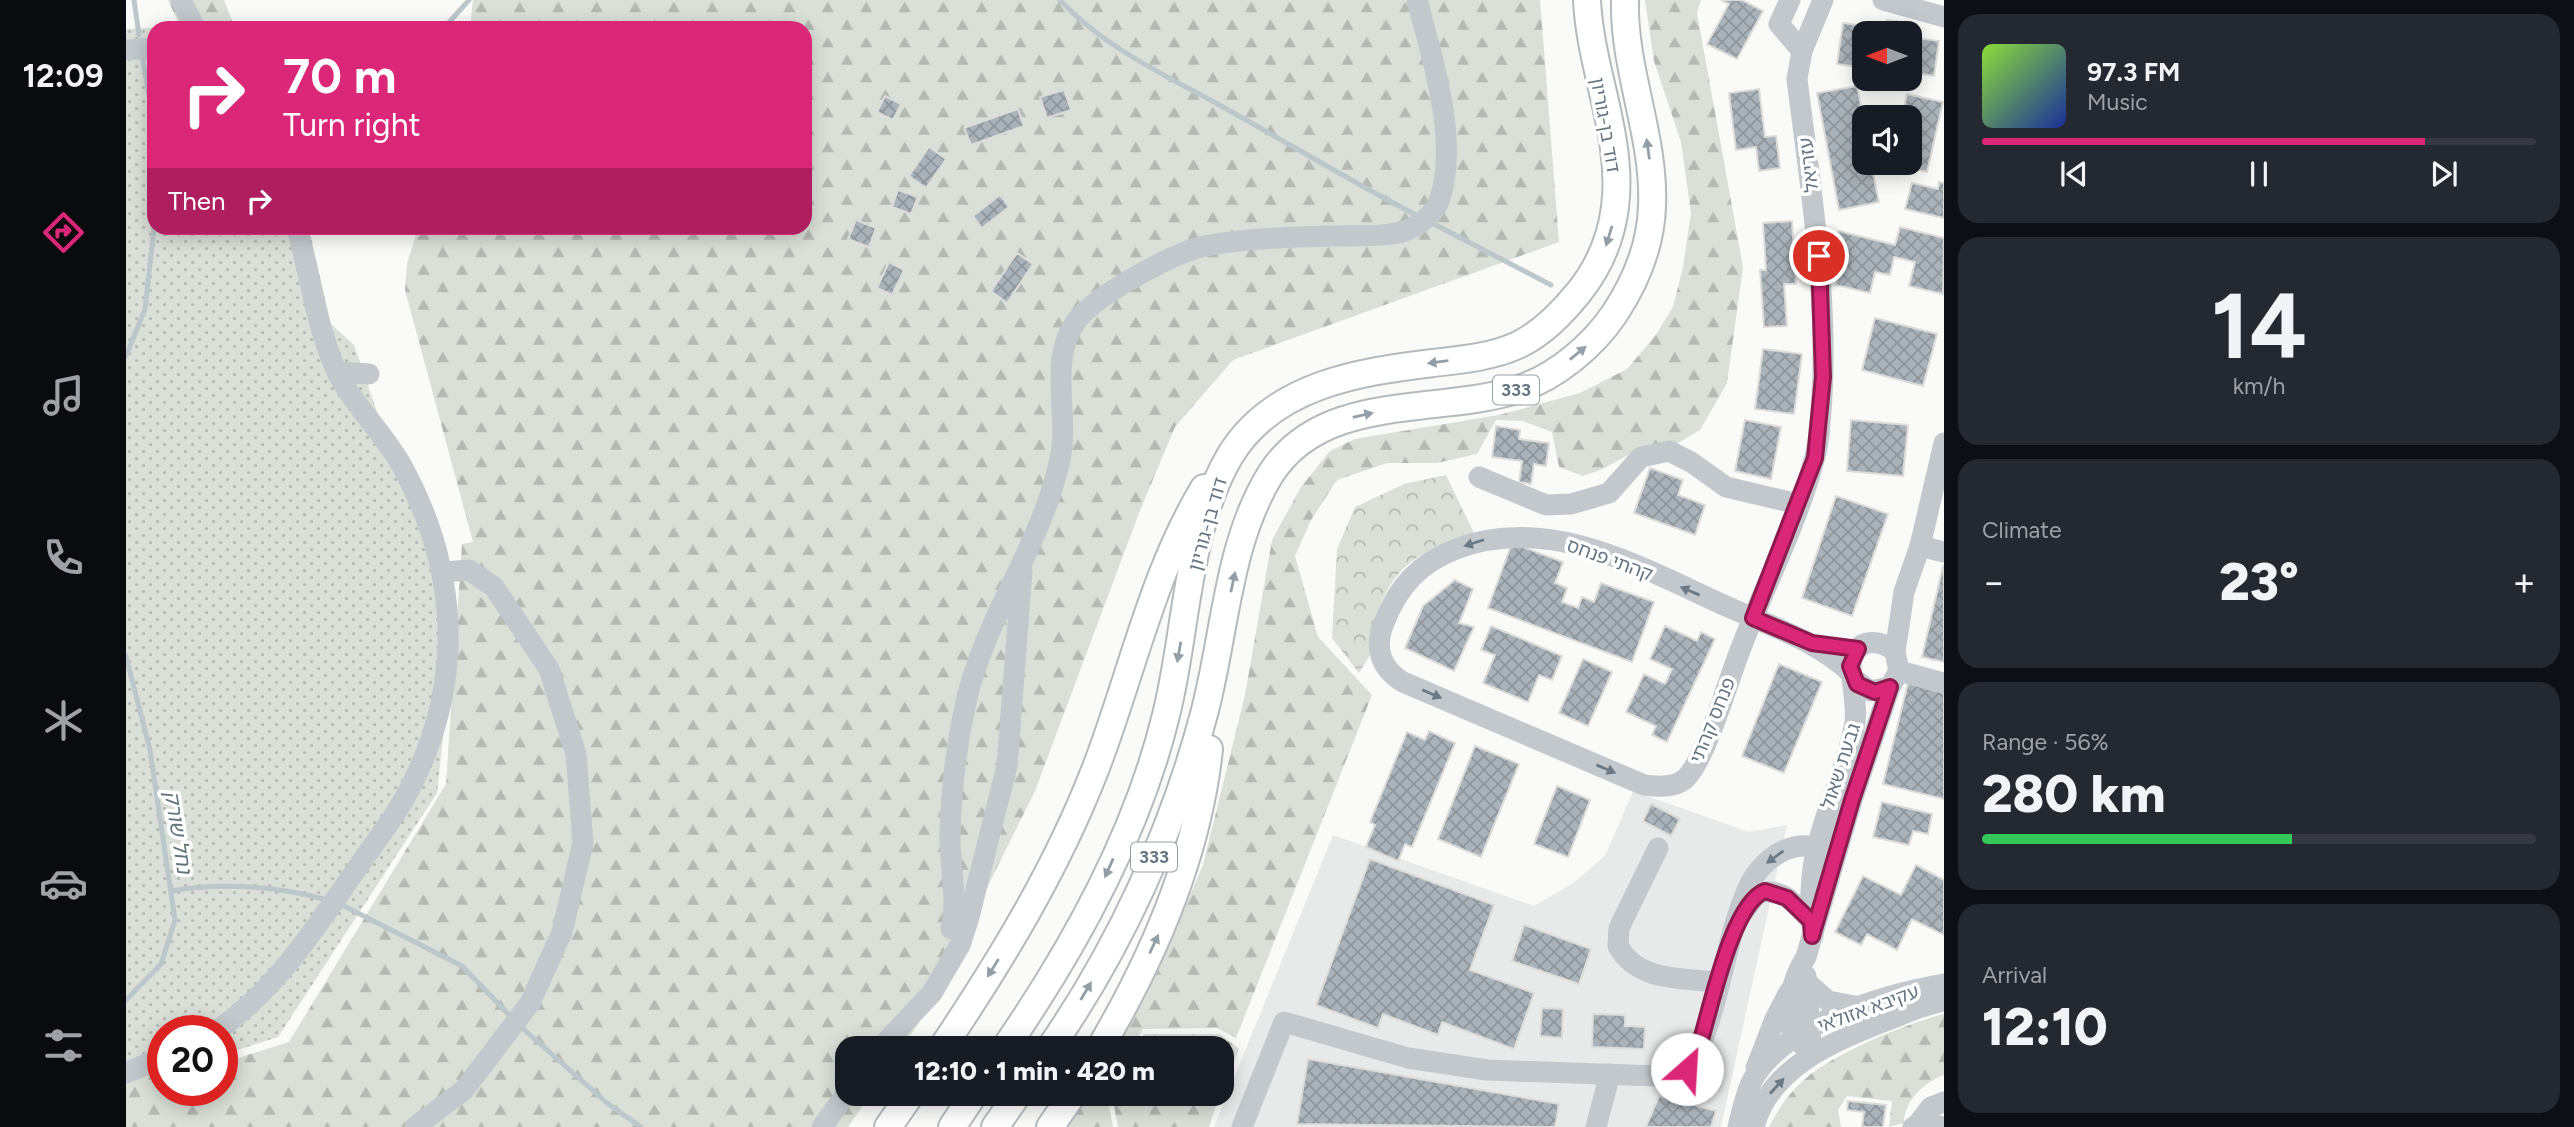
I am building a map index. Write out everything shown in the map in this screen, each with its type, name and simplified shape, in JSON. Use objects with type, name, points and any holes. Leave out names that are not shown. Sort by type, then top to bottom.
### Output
[{"type":"main road","name":"דוד בן-גוריון","points":[[1013,1036],[1077,934],[1127,828],[1166,717],[1196,557],[1208,510],[1222,472],[1252,427],[1275,409],[1303,393],[1343,378],[1488,355],[1517,345],[1542,331],[1583,286],[1600,260],[1611,234],[1616,203],[1616,170],[1590,40],[1587,0]]},
{"type":"main road","name":"דוד בן-גוריון","points":[[1058,1036],[1088,989],[1157,849],[1187,772],[1219,649],[1238,557],[1256,504],[1272,473],[1293,449],[1317,431],[1368,414],[1518,390],[1550,374],[1581,352],[1607,324],[1629,292],[1646,249],[1652,206],[1650,156],[1629,48],[1625,0]]},
{"type":"main road","points":[[950,1036],[1027,916],[1060,851],[1094,772],[1178,537],[1208,481],[1252,427]]},
{"type":"main road","points":[[1106,1036],[1166,917],[1190,844],[1208,757],[1219,649]]},
{"type":"main road","points":[[888,1127],[903,1106]]},
{"type":"main road","points":[[951,1127],[966,1106]]},
{"type":"main road","points":[[995,1127],[1010,1106]]},
{"type":"main road","points":[[1050,1127],[1065,1106]]},
{"type":"street","points":[[181,0],[192,21]]},
{"type":"street","points":[[951,929],[956,914],[951,888],[952,798],[960,733],[975,668],[1023,562],[1061,456],[1064,428],[1062,351],[1069,333],[1087,310],[1178,254],[1191,249],[1265,239],[1395,233],[1423,221],[1439,205],[1445,178],[1443,121],[1433,62],[1416,0]]},
{"type":"street","points":[[1790,0],[1779,24],[1802,51]]},
{"type":"street","name":"עזריאל","points":[[1753,618],[1815,458],[1823,377],[1819,256],[1797,79],[1802,51],[1823,0]]},
{"type":"street","points":[[1883,0],[1944,17]]},
{"type":"street","points":[[126,50],[147,48]]},
{"type":"street","points":[[238,1016],[270,985],[392,819],[414,780],[433,733],[446,678],[448,626],[444,572],[428,520],[401,464],[337,372],[323,337],[299,235]]},
{"type":"street","points":[[337,372],[369,374]]},
{"type":"street","name":"גבעת שאול","points":[[1812,1054],[1802,1033],[1800,981],[1812,928],[1895,670],[1904,592],[1920,546],[1943,451]]},
{"type":"street","points":[[1479,477],[1546,505],[1572,504],[1609,493],[1641,457],[1669,452],[1691,462],[1726,488],[1798,504]]},
{"type":"street","name":"קהתי פנחס","points":[[1543,742],[1390,674],[1381,659],[1380,633],[1391,603],[1407,580],[1429,562],[1480,540],[1519,535],[1548,538],[1591,548],[1753,618]]},
{"type":"street","points":[[1920,546],[1944,552]]},
{"type":"street","points":[[891,1036],[932,993],[960,944],[969,917],[1007,766],[1023,562]]},
{"type":"street","points":[[415,1127],[464,1090],[530,1003],[562,932],[583,843],[576,754],[549,669],[494,587],[469,570],[444,572]]},
{"type":"street","name":"גבעת שאול","points":[[1863,646],[1904,592]]},
{"type":"street","points":[[1753,618],[1812,643],[1870,691],[1895,670]]},
{"type":"street","name":"פנחס קהתי","points":[[1543,742],[1644,785],[1659,787],[1683,781],[1700,753],[1753,618]]},
{"type":"street","points":[[1812,643],[1863,646],[1883,643],[1895,670]]},
{"type":"street","points":[[1852,676],[1851,660],[1863,646]]},
{"type":"street","points":[[1895,670],[1944,683]]},
{"type":"street","name":"גבעת שאול","points":[[1812,928],[1809,891],[1815,845],[1857,715],[1852,676]]},
{"type":"street","points":[[1839,772],[1841,789],[1852,800]]},
{"type":"street","points":[[1242,1127],[1284,1021],[1408,1058],[1474,1068],[1656,1076],[1687,1069],[1700,1045],[1750,884],[1760,869],[1785,850],[1815,845],[1835,859]]},
{"type":"street","points":[[1658,848],[1619,928],[1618,946],[1632,965],[1646,973],[1718,982]]},
{"type":"street","points":[[1739,920],[1749,901],[1765,891],[1787,898],[1812,928]]},
{"type":"street","points":[[1738,1127],[1775,1019],[1800,981],[1828,1001],[1860,1007]]},
{"type":"street","name":"עקיבא אזולאי","points":[[1802,1033],[1860,1007],[1944,984]]},
{"type":"street","name":"עקיבא אזולאי","points":[[1812,1054],[1863,1030],[1944,1000]]},
{"type":"street","points":[[1752,1080],[1769,1059],[1802,1033]]},
{"type":"street","points":[[1754,1127],[1758,1112],[1771,1092],[1812,1054]]},
{"type":"street","points":[[126,1073],[147,1064]]},
{"type":"street","points":[[1596,1127],[1610,1074]]},
{"type":"street","points":[[1915,1126],[1931,1107],[1944,1101]]},
{"type":"street","points":[[822,1127],[837,1106]]},
{"type":"street","points":[[1915,1126],[1944,1127]]},
{"type":"shaded area","points":[[1633,791],[1749,832],[1787,825],[1721,1127],[1214,1127],[1223,1106],[1234,1106],[1234,1078],[1333,835],[1534,906],[1573,883],[1605,856]]},
{"type":"green space","points":[[168,0],[224,0],[232,21],[178,21]]},
{"type":"green space","points":[[473,0],[1540,0],[1559,242],[1233,360],[1175,427],[1139,513],[1035,791],[922,1018],[910,1036],[835,1036],[835,1106],[863,1106],[848,1127],[126,1127],[126,1078],[147,1076],[147,1106],[238,1106],[238,1058],[289,1042],[446,784],[462,544],[473,542],[405,290],[407,264],[416,235],[812,235],[812,21],[471,21]]},
{"type":"green space","points":[[1645,0],[1701,0],[1697,13],[1743,267],[1727,383],[1700,430],[1673,446],[1637,450],[1603,469],[1583,476],[1559,467],[1552,432],[1523,421],[1496,420],[1477,454],[1437,463],[1387,463],[1337,480],[1311,520],[1295,556],[1318,637],[1372,695],[1236,1038],[1217,1028],[1143,1029],[1139,1036],[1122,1036],[1144,1000],[1203,865],[1245,695],[1272,540],[1301,487],[1330,451],[1355,439],[1499,415],[1580,393],[1627,369],[1655,336],[1673,307],[1683,267],[1691,213],[1681,142],[1654,61]]},
{"type":"green space","points":[[147,28],[147,235],[311,235],[331,324],[354,345],[403,487],[454,582],[450,672],[437,793],[278,1037],[238,1050],[238,1015],[147,1015],[147,1079],[126,1085],[126,29]]},
{"type":"green space","points":[[1446,475],[1474,533],[1423,554],[1399,573],[1381,602],[1373,625],[1372,649],[1359,673],[1332,638],[1337,549],[1355,507],[1404,484]]},
{"type":"green space","points":[[1944,1014],[1944,1075],[1929,1082],[1916,1093],[1907,1107],[1904,1123],[1889,1127],[1892,1101],[1847,1096],[1838,1110],[1841,1127],[1769,1127],[1789,1095],[1817,1069],[1871,1040]]},
{"type":"green space","points":[[1220,1034],[1223,1036],[1143,1036]]},
{"type":"green space","points":[[1234,1045],[1239,1049],[1234,1061]]},
{"type":"green space","points":[[1081,1106],[1109,1106],[1113,1127],[1068,1127]]},
{"type":"green space","points":[[1114,1106],[1216,1106],[1209,1127],[1118,1127]]},
{"type":"building","points":[[1721,0],[1742,0],[1763,11],[1737,59],[1707,44],[1729,4]]},
{"type":"building","points":[[1843,23],[1852,24],[1852,66],[1837,64]]},
{"type":"building","points":[[1922,39],[1939,41],[1934,76],[1922,74]]},
{"type":"building","points":[[1852,87],[1852,91],[1858,91],[1861,105],[1852,105],[1852,175],[1873,175],[1879,202],[1839,210],[1817,93]]},
{"type":"building","points":[[1759,89],[1765,137],[1776,136],[1780,168],[1759,171],[1756,147],[1736,150],[1729,93]]},
{"type":"building","points":[[1064,90],[1071,110],[1047,118],[1040,97]]},
{"type":"building","points":[[1907,94],[1943,102],[1927,172],[1922,171],[1922,105],[1905,105]]},
{"type":"building","points":[[885,96],[901,104],[893,120],[877,112]]},
{"type":"building","points":[[1018,109],[1024,126],[971,145],[964,128]]},
{"type":"building","points":[[929,147],[946,159],[926,188],[909,176]]},
{"type":"building","points":[[1939,182],[1944,183],[1944,218],[1905,209],[1912,183],[1938,189]]},
{"type":"building","points":[[898,190],[918,197],[911,214],[892,207]]},
{"type":"building","points":[[1000,195],[1009,207],[982,228],[973,216]]},
{"type":"building","points":[[856,220],[876,228],[869,247],[848,239]]},
{"type":"building","points":[[1792,221],[1796,284],[1784,284],[1787,326],[1764,327],[1760,270],[1766,270],[1763,223]]},
{"type":"building","points":[[1900,227],[1944,238],[1943,294],[1909,286],[1915,262],[1894,257],[1890,275],[1875,272],[1870,293],[1836,285],[1843,257],[1833,255],[1839,231],[1895,245]]},
{"type":"building","points":[[1017,253],[1033,264],[1007,303],[991,291]]},
{"type":"building","points":[[889,262],[904,270],[892,295],[877,288]]},
{"type":"building","points":[[1875,318],[1937,334],[1923,386],[1862,370]]},
{"type":"building","points":[[1763,349],[1802,354],[1794,414],[1755,409]]},
{"type":"building","points":[[1745,420],[1781,427],[1771,479],[1735,471]]},
{"type":"building","points":[[1851,420],[1908,425],[1903,476],[1847,471]]},
{"type":"building","points":[[1496,426],[1520,430],[1519,439],[1549,443],[1546,466],[1534,464],[1531,484],[1519,482],[1522,461],[1492,457]]},
{"type":"building","points":[[1650,468],[1683,480],[1678,495],[1705,505],[1695,535],[1634,513]]},
{"type":"building","points":[[1836,496],[1888,514],[1852,616],[1802,598]]},
{"type":"building","points":[[1512,543],[1563,562],[1555,583],[1567,588],[1562,602],[1578,608],[1582,597],[1594,602],[1601,583],[1654,602],[1632,662],[1488,608]]},
{"type":"building","points":[[1944,567],[1944,662],[1922,657]]},
{"type":"building","points":[[1455,580],[1473,589],[1459,623],[1474,627],[1454,671],[1405,648],[1423,606]]},
{"type":"building","points":[[1491,626],[1562,656],[1552,680],[1539,675],[1528,702],[1483,683],[1495,655],[1481,650]]},
{"type":"building","points":[[1665,626],[1697,641],[1701,632],[1715,639],[1667,742],[1652,735],[1656,726],[1626,712],[1644,674],[1665,684],[1672,669],[1650,659]]},
{"type":"building","points":[[1583,659],[1612,672],[1588,726],[1559,713]]},
{"type":"building","points":[[1779,664],[1822,682],[1784,773],[1742,756]]},
{"type":"building","points":[[1908,683],[1944,693],[1944,799],[1883,784]]},
{"type":"building","points":[[1429,731],[1455,743],[1412,847],[1405,844],[1398,861],[1366,847],[1375,825],[1370,822],[1407,732],[1425,740]]},
{"type":"building","points":[[1475,746],[1519,764],[1481,857],[1438,839]]},
{"type":"building","points":[[1557,786],[1590,800],[1568,857],[1534,844]]},
{"type":"building","points":[[1882,802],[1932,814],[1928,834],[1913,831],[1909,845],[1873,837]]},
{"type":"building","points":[[1651,804],[1680,819],[1671,836],[1643,821]]},
{"type":"building","points":[[1370,859],[1494,905],[1470,970],[1534,993],[1514,1049],[1442,1022],[1438,1035],[1383,1014],[1378,1028],[1316,1005]]},
{"type":"building","points":[[1916,865],[1944,880],[1944,935],[1912,919],[1897,950],[1867,934],[1861,945],[1835,932],[1863,876],[1901,895]]},
{"type":"building","points":[[1524,925],[1591,949],[1579,984],[1512,961]]},
{"type":"building","points":[[1542,1008],[1563,1009],[1562,1038],[1540,1036]]},
{"type":"building","points":[[1593,1014],[1625,1015],[1625,1026],[1645,1027],[1644,1049],[1592,1047]]},
{"type":"building","points":[[1308,1059],[1559,1104],[1555,1127],[1297,1124]]},
{"type":"building","points":[[1659,1096],[1716,1111],[1711,1127],[1646,1127]]},
{"type":"building","points":[[1848,1101],[1886,1105],[1883,1127],[1862,1127],[1864,1112],[1847,1110]]},
{"type":"waterway","name":"נחל שורק","points":[[134,0],[139,35]]},
{"type":"waterway","points":[[450,21],[469,0]]},
{"type":"waterway","points":[[1060,0],[1098,34],[1140,62],[1418,216]]},
{"type":"waterway","name":"נחל שורק","points":[[142,55],[147,84]]},
{"type":"waterway","points":[[1430,222],[1551,285]]},
{"type":"waterway","name":"נחל שורק","points":[[126,356],[145,309],[153,235]]},
{"type":"waterway","name":"נחל שורק","points":[[126,656],[150,750],[175,920],[161,964],[126,1000]]},
{"type":"waterway","points":[[171,891],[249,887],[289,891],[327,900]]},
{"type":"waterway","points":[[340,904],[462,966],[513,1019]]},
{"type":"waterway","points":[[520,1026],[607,1103],[641,1127]]},
{"type":"route","points":[[1687,1069],[1696,1056],[1708,1023],[1727,951],[1749,901],[1765,891],[1781,894],[1811,921],[1812,936],[1852,800],[1890,687],[1875,692],[1865,690],[1857,684],[1850,666],[1858,649],[1812,643],[1753,618],[1815,458],[1823,377],[1819,256]]}]
